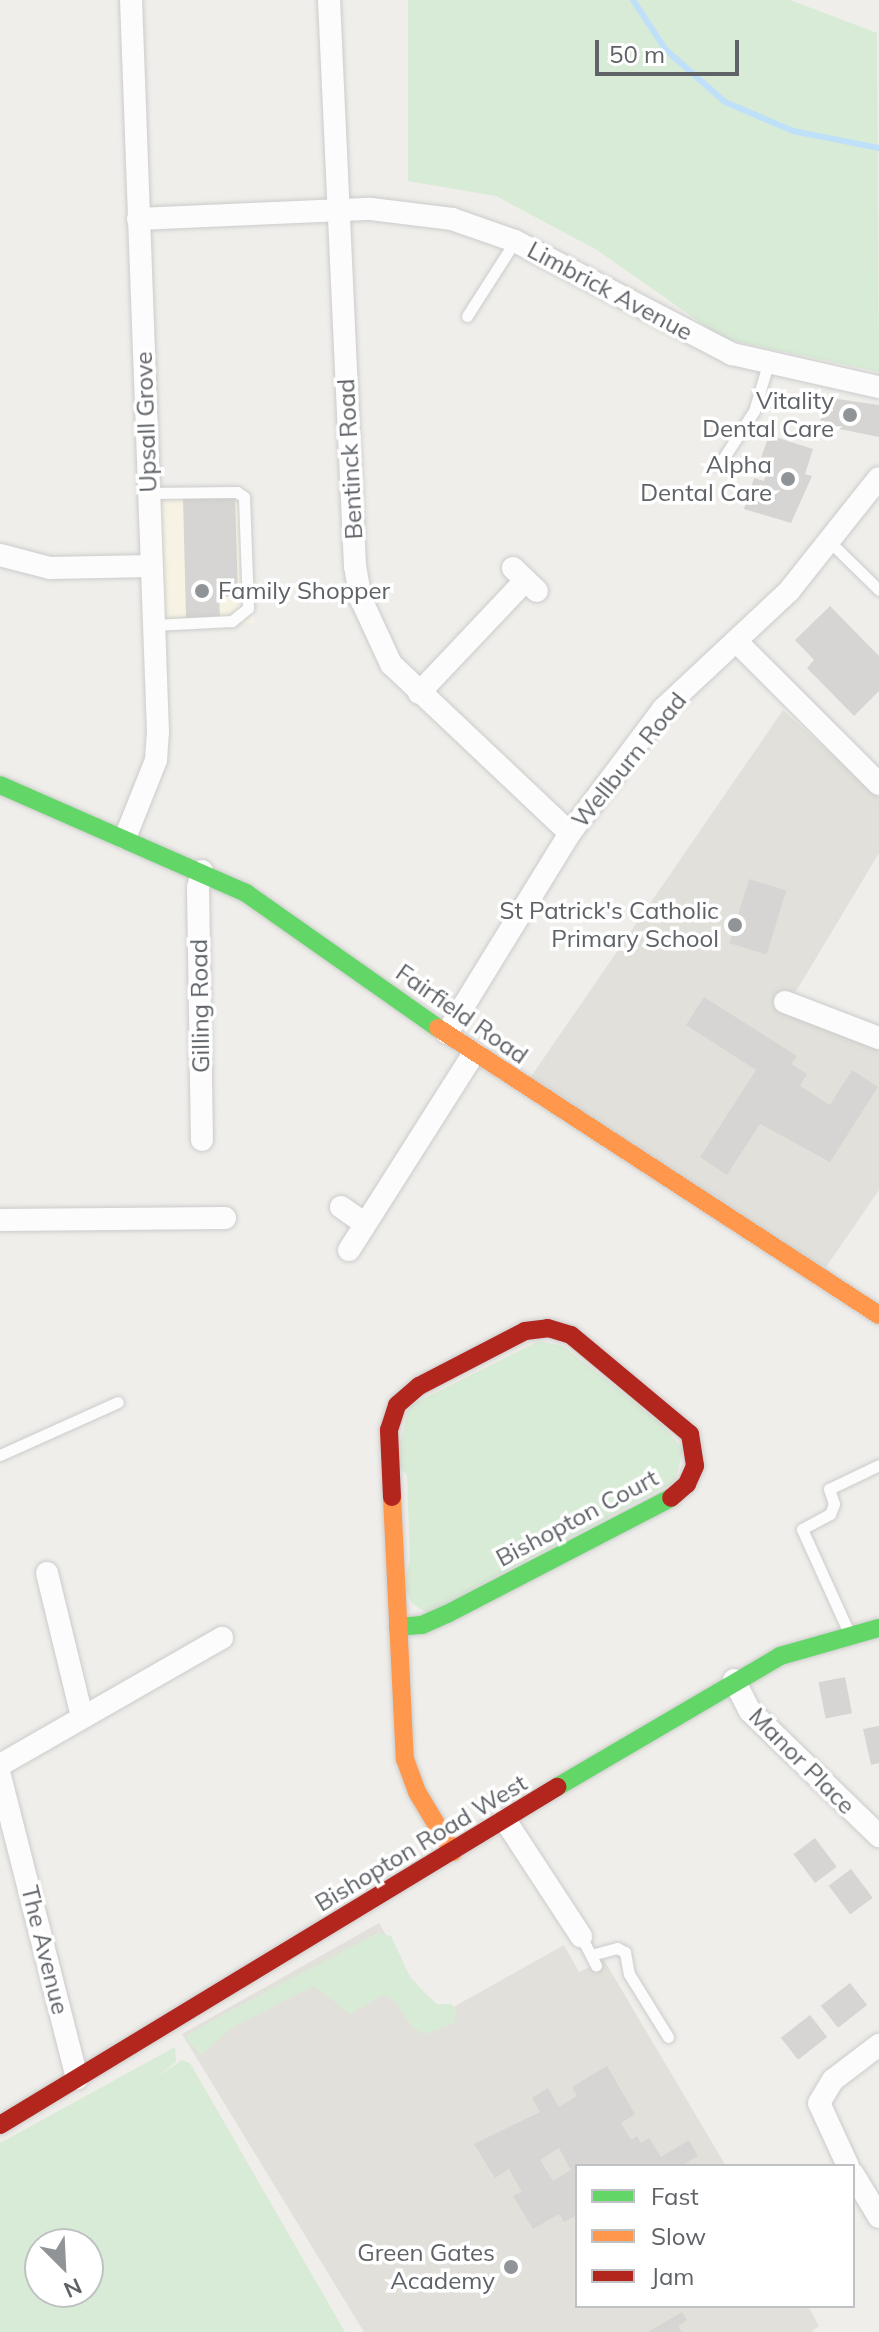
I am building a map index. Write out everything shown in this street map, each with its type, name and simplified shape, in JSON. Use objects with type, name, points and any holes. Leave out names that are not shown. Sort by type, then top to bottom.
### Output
[{"type":"street","name":"Upsall Grove","points":[[125,838],[156,760],[131,0]]},
{"type":"street","name":"Bentinck Road","points":[[329,0],[355,566],[372,631],[391,664],[419,693],[570,833]]},
{"type":"street","name":"Limbrick Avenue","points":[[138,219],[338,210],[452,219],[515,241],[690,335],[768,364],[879,387]]},
{"type":"street","name":"Wellburn Road","points":[[447,1033],[570,833],[663,709],[789,591],[879,478]]},
{"type":"street","points":[[0,555],[50,568],[151,566]]},
{"type":"street","points":[[419,693],[525,580]]},
{"type":"street","points":[[736,641],[879,784]]},
{"type":"street","name":"Fairfield Road","points":[[0,785],[202,871],[246,893],[474,1053],[879,1315]]},
{"type":"street","name":"Gilling Road","points":[[202,871],[198,888],[202,1140]]},
{"type":"street","points":[[784,1004],[879,1038]]},
{"type":"street","points":[[349,1250],[474,1053]]},
{"type":"street","points":[[341,1207],[365,1224]]},
{"type":"street","points":[[0,1220],[225,1218]]},
{"type":"street","name":"Bishopton Court","points":[[398,1627],[422,1625],[447,1614],[671,1498],[687,1484],[695,1466],[690,1434],[561,1330],[525,1331],[419,1386],[397,1405],[389,1430],[398,1627],[405,1759],[417,1792],[453,1852]]},
{"type":"street","points":[[47,1573],[82,1717]]},
{"type":"street","name":"Bishopton Road West","points":[[0,2125],[734,1680],[780,1656],[879,1628]]},
{"type":"street","points":[[0,1765],[222,1638]]},
{"type":"street","name":"Manor Place","points":[[734,1680],[750,1711],[879,1836]]},
{"type":"street","name":"The Avenue","points":[[0,1776],[77,2078]]},
{"type":"street","points":[[505,1820],[589,1952]]},
{"type":"street","points":[[847,2164],[819,2103],[833,2080],[879,2045]]},
{"type":"street","points":[[855,2177],[879,2217]]},
{"type":"lane","points":[[467,316],[515,241]]},
{"type":"lane","points":[[719,465],[754,411],[768,364]]},
{"type":"lane","points":[[148,493],[237,492],[244,497],[248,608],[232,621],[153,625]]},
{"type":"lane","points":[[829,541],[879,590]]},
{"type":"lane","points":[[0,1455],[118,1402]]},
{"type":"lane","points":[[850,1637],[802,1529],[830,1514],[834,1504],[829,1489],[879,1465]]},
{"type":"lane","points":[[589,1952],[617,1948],[625,1952],[629,1974],[668,2037]]},
{"type":"shaded area","points":[[247,487],[254,623],[163,628],[156,492]]},
{"type":"shaded area","name":"St Patrick's Catholic Primary School","points":[[783,710],[879,797],[879,853],[792,998],[879,1040],[879,1190],[824,1270],[528,1081]]},
{"type":"shaded area","points":[[379,1923],[434,2018],[564,1945],[579,1972],[604,1960],[725,2164],[575,2164],[575,2308],[809,2308],[819,2326],[811,2332],[364,2332],[182,2034]]},
{"type":"green space","points":[[408,0],[790,0],[877,33],[879,372],[724,339],[597,250],[496,196],[408,181]]},
{"type":"green space","points":[[539,1341],[563,1346],[658,1421],[683,1449],[675,1482],[427,1613],[412,1603],[404,1587],[410,1559],[407,1475],[399,1467],[400,1444],[409,1406]]},
{"type":"green space","points":[[378,1933],[391,1936],[410,1977],[426,1994],[437,2004],[451,2004],[457,2011],[454,2023],[425,2034],[412,2027],[394,2000],[383,1995],[350,2014],[314,1986],[233,2027],[201,2055],[188,2040],[187,2035],[226,2013]]},
{"type":"green space","points":[[175,2047],[176,2062],[155,2078],[182,2060],[190,2063],[345,2332],[0,2332],[0,2143]]},
{"type":"building","name":"Vitality Dental Care","points":[[824,397],[879,405],[879,437],[820,425]]},
{"type":"building","name":"Alpha Dental Care","points":[[769,435],[813,449],[805,474],[812,476],[791,523],[744,509],[754,478],[764,481],[769,464],[760,461]]},
{"type":"building","points":[[235,497],[238,596],[219,597],[220,616],[186,618],[183,498]]},
{"type":"building","points":[[830,606],[879,656],[879,691],[854,716],[807,668],[814,660],[795,640]]},
{"type":"building","points":[[749,879],[786,890],[767,954],[729,943]]},
{"type":"building","points":[[704,997],[797,1056],[791,1064],[807,1074],[800,1086],[830,1105],[852,1070],[878,1087],[830,1162],[760,1124],[727,1175],[700,1157],[756,1070],[686,1025]]},
{"type":"building","points":[[845,1677],[852,1713],[826,1718],[818,1682]]},
{"type":"building","points":[[879,1726],[879,1763],[871,1765],[863,1729]]},
{"type":"building","points":[[815,1838],[837,1867],[815,1883],[793,1854]]},
{"type":"building","points":[[851,1869],[873,1898],[850,1915],[829,1886]]},
{"type":"building","points":[[850,1983],[867,2005],[838,2028],[821,2006]]},
{"type":"building","points":[[810,2015],[827,2037],[798,2060],[781,2038]]},
{"type":"building","points":[[607,2066],[635,2114],[621,2123],[631,2140],[637,2136],[641,2143],[649,2138],[661,2157],[689,2140],[698,2156],[684,2164],[575,2164],[575,2216],[564,2222],[559,2214],[533,2229],[513,2196],[522,2192],[509,2169],[495,2178],[474,2144],[540,2112],[532,2098],[548,2088],[559,2107],[577,2096],[572,2087]],"holes":[[[559,2148],[571,2170],[553,2181],[540,2160]]]},
{"type":"building","points":[[682,2312],[687,2320],[678,2326],[682,2332],[648,2332]]},
{"type":"waterway","points":[[633,0],[666,50],[725,102],[793,131],[879,148]]},
{"type":"traffic: fast","points":[[0,785],[246,893],[438,1028]]},
{"type":"traffic: fast","points":[[398,1627],[422,1625],[447,1614],[671,1498]]},
{"type":"traffic: fast","points":[[557,1787],[780,1656],[879,1628]]},
{"type":"traffic: slow","points":[[438,1028],[879,1315]]},
{"type":"traffic: slow","points":[[392,1497],[405,1759],[417,1792],[453,1852]]},
{"type":"traffic: jam","points":[[392,1497],[389,1430],[397,1405],[419,1386],[525,1331],[548,1328],[571,1335],[690,1434],[695,1466],[687,1484],[671,1498]]},
{"type":"traffic: jam","points":[[0,2125],[557,1787]]},
{"type":"place","name":"Vitality Dental Care","points":[[850,415]]},
{"type":"place","name":"Alpha Dental Care","points":[[788,479]]},
{"type":"place","name":"Family Shopper","points":[[202,591]]},
{"type":"place","name":"St Patrick's Catholic Primary School","points":[[735,925]]},
{"type":"place","name":"Green Gates Academy","points":[[511,2267]]}]
